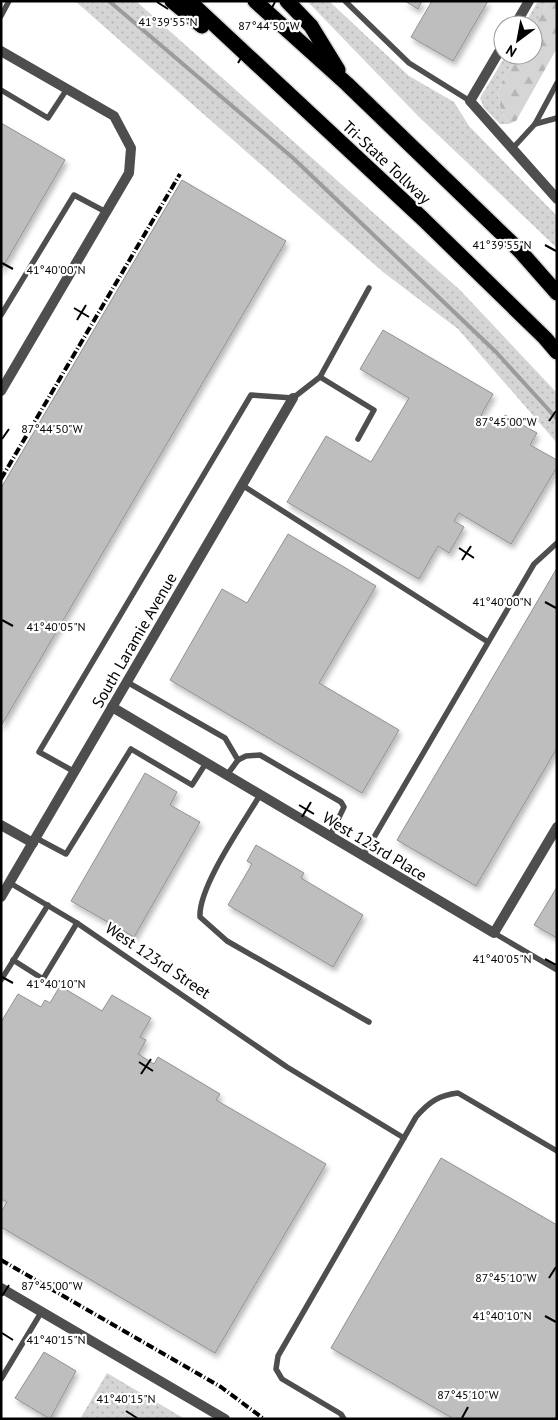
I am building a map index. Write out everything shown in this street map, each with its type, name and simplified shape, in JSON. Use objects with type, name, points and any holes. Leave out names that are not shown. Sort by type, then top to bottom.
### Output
[{"type":"highway","points":[[172,1],[317,120]]},
{"type":"highway","name":"Tri-State Tollway","points":[[189,1],[430,226],[557,352]]},
{"type":"highway","name":"Tri-State Tollway","points":[[255,1],[347,84],[520,251],[557,292]]},
{"type":"highway","points":[[288,1],[311,26],[347,84]]},
{"type":"street","points":[[521,15],[529,1]]},
{"type":"street","points":[[1,51],[114,116],[132,148],[129,172],[1,391]]},
{"type":"street","points":[[493,62],[470,101],[556,197]]},
{"type":"street","name":"South Laramie Avenue","points":[[1,897],[293,398]]},
{"type":"street","name":"West 123rd Place","points":[[112,707],[494,933]]},
{"type":"street","points":[[1,825],[34,841]]},
{"type":"street","points":[[494,933],[557,827]]},
{"type":"street","points":[[1,1288],[225,1419]]},
{"type":"lane","points":[[345,1],[409,63],[470,101]]},
{"type":"lane","points":[[1,16],[8,2]]},
{"type":"lane","points":[[512,149],[535,124],[557,83]]},
{"type":"lane","points":[[1,90],[48,118],[67,89]]},
{"type":"lane","points":[[535,124],[557,118]]},
{"type":"lane","points":[[1,315],[74,195],[106,212]]},
{"type":"lane","points":[[74,772],[39,752],[250,395],[293,398],[320,377],[369,288]]},
{"type":"lane","points":[[320,377],[374,410],[358,439]]},
{"type":"lane","points":[[242,485],[488,642]]},
{"type":"lane","points":[[363,856],[534,564],[557,543]]},
{"type":"lane","points":[[127,682],[225,738],[238,760]]},
{"type":"lane","points":[[34,841],[66,854],[131,749],[192,785],[206,763]]},
{"type":"lane","points":[[227,775],[238,760],[246,756],[260,755],[341,802],[344,807],[330,836]]},
{"type":"lane","points":[[260,795],[208,885],[200,910],[200,917],[227,941],[369,1022]]},
{"type":"lane","name":"West 123rd Street","points":[[10,883],[77,923],[287,1066],[404,1138]]},
{"type":"lane","points":[[1,980],[48,906]]},
{"type":"lane","points":[[13,960],[43,979],[77,923]]},
{"type":"lane","points":[[494,933],[557,970]]},
{"type":"lane","points":[[344,1419],[342,1414],[282,1378],[276,1369],[278,1356],[416,1117],[427,1104],[443,1094],[458,1093],[557,1150]]},
{"type":"lane","points":[[1,1379],[42,1312]]},
{"type":"green space","points":[[75,1],[136,1],[460,290],[557,393],[557,443],[458,329],[383,272]]},
{"type":"green space","points":[[307,1],[329,1],[409,76],[454,102],[469,126],[557,216],[557,248],[418,116]]},
{"type":"green space","points":[[538,1],[549,1],[541,15],[530,15]]},
{"type":"green space","points":[[549,1],[557,1],[557,48],[516,121],[509,124],[500,104],[499,96],[502,81],[512,65],[543,65],[543,15],[541,15]]},
{"type":"green space","points":[[500,65],[512,65],[502,81],[499,96],[503,113],[509,124],[500,124],[484,108],[480,98]]},
{"type":"green space","points":[[107,1373],[185,1419],[80,1419]]},
{"type":"building","points":[[405,1],[422,1],[418,9]]},
{"type":"building","points":[[432,1],[488,1],[453,61],[411,37]]},
{"type":"building","points":[[1,123],[65,160],[1,270]]},
{"type":"building","points":[[182,180],[286,241],[1,726],[1,488]]},
{"type":"building","points":[[383,330],[493,394],[481,415],[499,425],[505,415],[537,433],[530,445],[557,460],[557,467],[511,544],[459,513],[454,521],[464,527],[449,553],[438,546],[419,579],[287,502],[326,436],[371,462],[409,398],[360,369]]},
{"type":"building","points":[[288,534],[376,586],[319,683],[399,730],[362,793],[170,680],[222,589],[247,603]]},
{"type":"building","points":[[557,568],[557,748],[476,886],[397,840]]},
{"type":"building","points":[[145,773],[177,792],[170,805],[200,822],[134,937],[71,901]]},
{"type":"building","points":[[256,845],[304,873],[301,878],[363,915],[333,967],[228,905],[252,864],[247,861]]},
{"type":"building","points":[[557,887],[557,938],[534,925]]},
{"type":"building","points":[[60,986],[102,1011],[112,995],[151,1018],[140,1037],[146,1040],[138,1054],[154,1064],[158,1057],[220,1094],[216,1100],[326,1164],[215,1353],[1,1227],[1,1212],[7,1202],[1,1199],[1,1022],[18,994],[41,1007],[45,1000],[50,1003]]},
{"type":"building","points":[[441,1158],[557,1225],[557,1419],[454,1419],[331,1348]]},
{"type":"building","points":[[44,1352],[76,1371],[50,1419],[15,1398]]},
{"type":"waterway","points":[[109,1],[293,158],[496,352],[557,419]]},
{"type":"railway","points":[[1,479],[180,174]]},
{"type":"railway","points":[[1,1260],[221,1387],[264,1419]]}]
